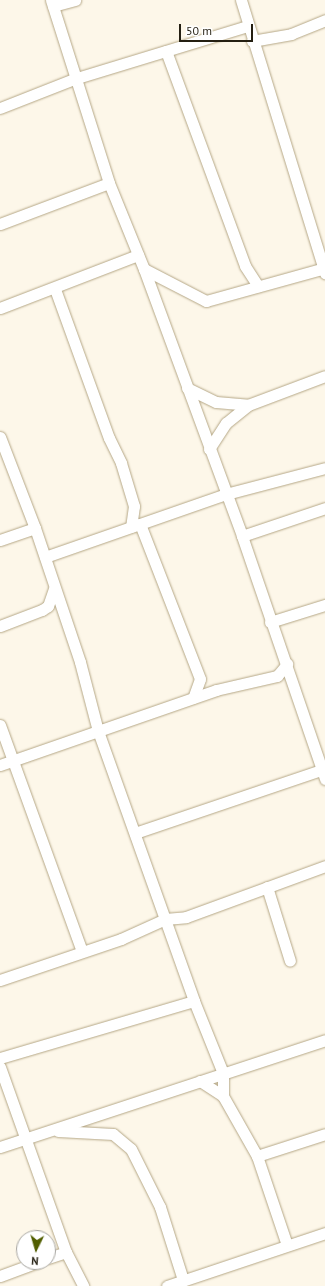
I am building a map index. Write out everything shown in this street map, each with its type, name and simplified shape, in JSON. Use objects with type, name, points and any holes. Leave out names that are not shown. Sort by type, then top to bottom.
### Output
[{"type":"street","points":[[75,0],[52,3],[74,79],[109,183],[144,269],[242,536],[270,622],[287,664],[323,774],[135,833]]},
{"type":"street","points":[[144,269],[206,301],[240,290],[324,270],[247,26],[241,0]]},
{"type":"street","points":[[252,40],[291,34],[325,20]]},
{"type":"street","points":[[0,108],[74,79],[247,26]]},
{"type":"street","points":[[166,51],[245,266],[258,286]]},
{"type":"street","points":[[0,224],[109,183]]},
{"type":"street","points":[[0,308],[55,289],[138,255]]},
{"type":"street","points":[[240,290],[245,266]]},
{"type":"street","points":[[55,289],[109,438],[121,464],[140,523],[200,679],[216,690]]},
{"type":"street","points":[[209,449],[226,423],[248,405],[325,376]]},
{"type":"street","points":[[187,388],[216,402],[248,405]]},
{"type":"street","points":[[0,437],[45,557],[54,589],[80,662],[98,731],[194,1001],[223,1073],[223,1096]]},
{"type":"street","points":[[45,557],[226,494],[325,468]]},
{"type":"street","points":[[134,506],[140,523]]},
{"type":"street","points":[[242,536],[325,508]]},
{"type":"street","points":[[0,540],[35,528]]},
{"type":"street","points":[[0,626],[42,610],[48,606],[54,589]]},
{"type":"street","points":[[270,622],[325,606]]},
{"type":"street","points":[[0,765],[216,690],[277,676],[287,664]]},
{"type":"street","points":[[193,698],[200,679]]},
{"type":"street","points":[[0,725],[82,951]]},
{"type":"street","points":[[0,980],[121,939],[165,920],[186,917],[325,866]]},
{"type":"street","points":[[268,887],[290,961]]},
{"type":"street","points":[[0,1058],[194,1001]]},
{"type":"street","points":[[0,1147],[53,1131],[325,1040]]},
{"type":"street","points":[[0,1067],[66,1252],[84,1286]]},
{"type":"street","points":[[200,1081],[223,1096],[257,1156],[287,1245]]},
{"type":"street","points":[[53,1131],[113,1134],[131,1149],[160,1207],[183,1280]]},
{"type":"street","points":[[257,1156],[325,1134]]},
{"type":"street","points":[[167,1286],[325,1233]]},
{"type":"street","points":[[56,1255],[66,1252]]},
{"type":"street","points":[[0,1276],[16,1270]]}]
